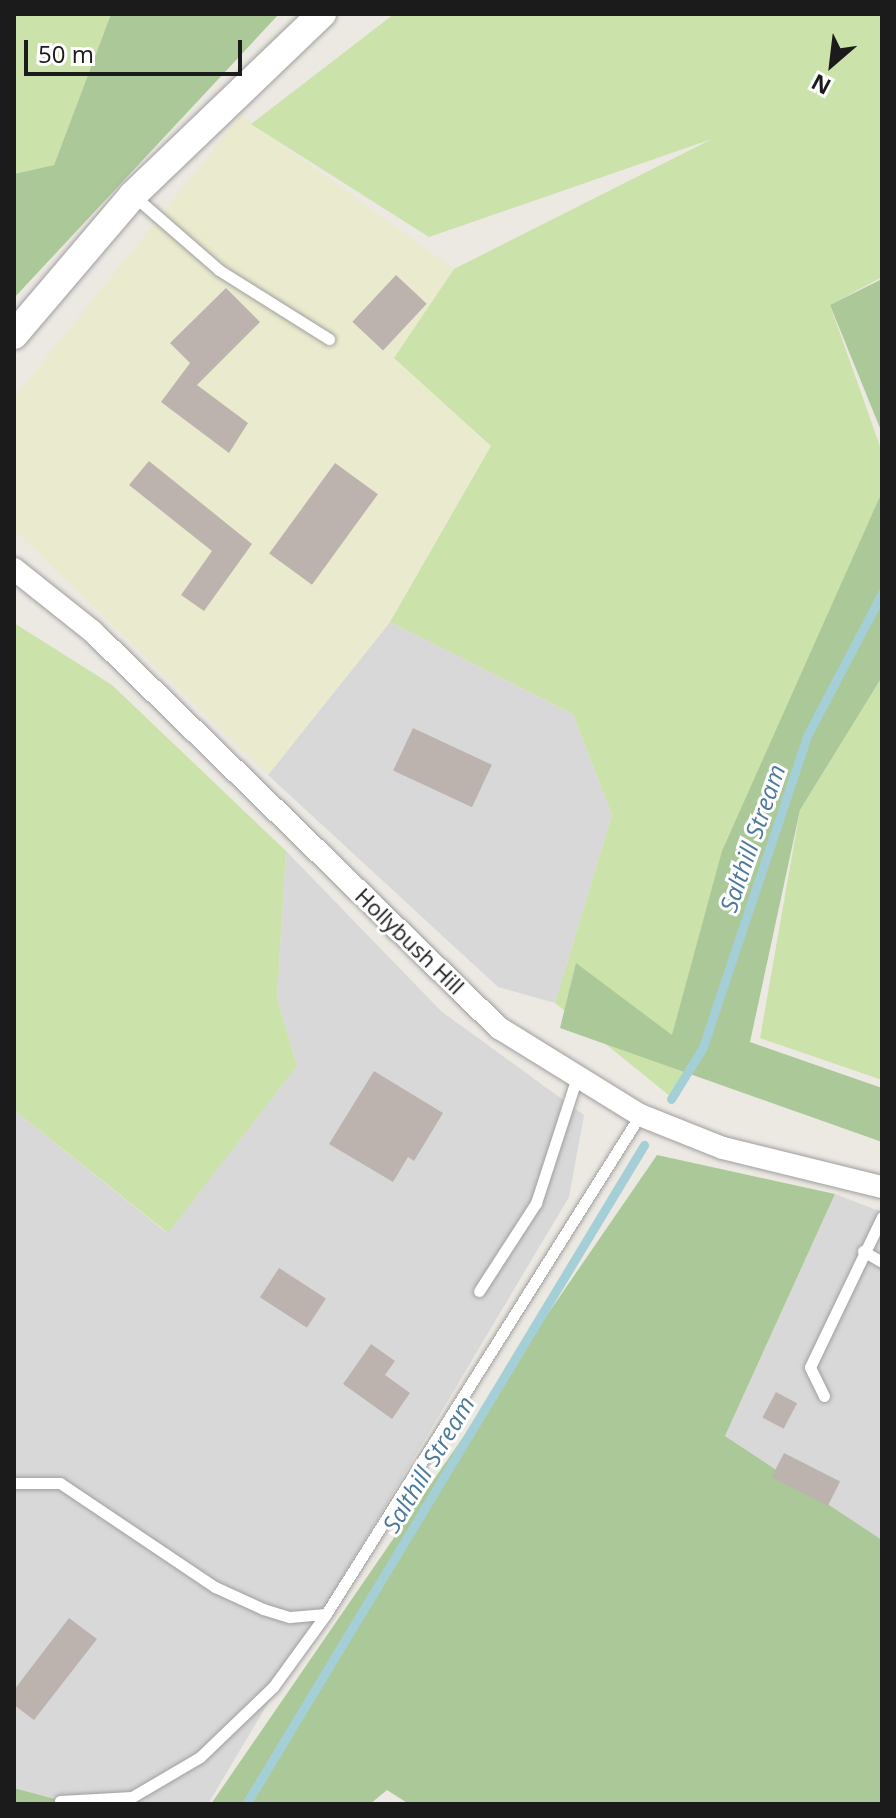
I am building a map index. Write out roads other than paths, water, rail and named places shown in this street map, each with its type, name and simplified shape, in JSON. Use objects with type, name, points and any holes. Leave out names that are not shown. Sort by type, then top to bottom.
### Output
[{"type":"street","points":[[14,335],[133,195],[322,14]]},
{"type":"street","name":"Hollybush Hill","points":[[14,569],[92,631],[499,1028],[576,1080],[640,1115],[723,1148],[882,1187]]},
{"type":"lane","points":[[133,195],[219,270],[329,339]]},
{"type":"lane","points":[[479,1291],[536,1203],[576,1080]]},
{"type":"lane","points":[[60,1801],[132,1797],[200,1757],[273,1687],[326,1614],[640,1115]]},
{"type":"lane","points":[[824,1396],[810,1367],[863,1251],[882,1217]]},
{"type":"lane","points":[[863,1251],[882,1262]]},
{"type":"lane","points":[[14,1483],[60,1483],[215,1587],[263,1609],[290,1617],[326,1614]]},
{"type":"waterway","name":"Salthill Stream","points":[[671,1099],[703,1047],[808,734],[882,593]]},
{"type":"waterway","name":"Salthill Stream","points":[[246,1804],[644,1145]]}]
